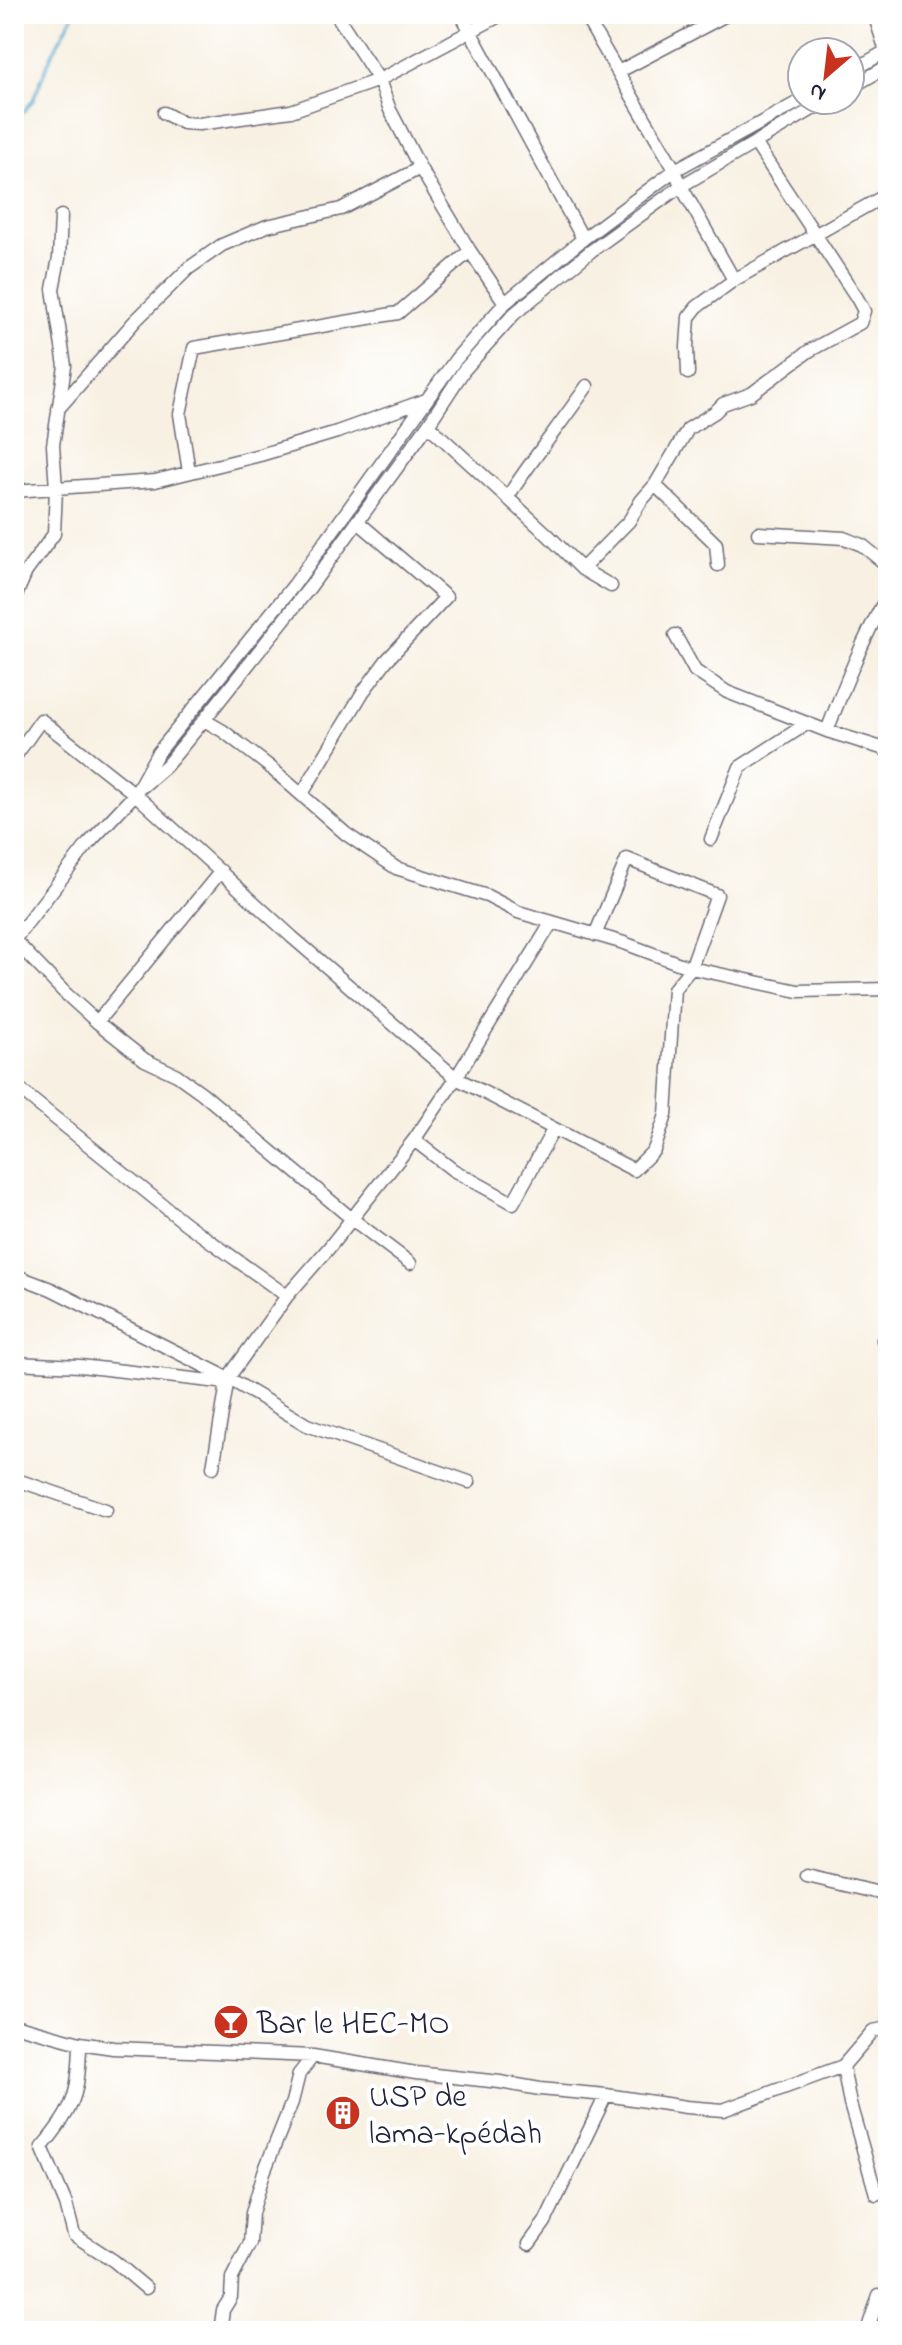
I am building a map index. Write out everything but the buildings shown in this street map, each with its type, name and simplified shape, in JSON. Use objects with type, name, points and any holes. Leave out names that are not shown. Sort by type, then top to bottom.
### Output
[{"type":"street","points":[[336,14],[379,80],[390,110],[420,168],[505,303]]},
{"type":"street","points":[[461,14],[583,239]]},
{"type":"street","points":[[164,113],[183,123],[199,124],[291,111],[379,80],[503,14]]},
{"type":"street","points":[[584,14],[675,170],[734,280]]},
{"type":"street","points":[[618,72],[728,14]]},
{"type":"street","points":[[866,62],[887,50],[874,14]]},
{"type":"street","points":[[866,79],[888,66]]},
{"type":"street","points":[[135,794],[157,754],[294,585],[456,359],[505,303],[675,170],[786,109]]},
{"type":"street","points":[[410,1263],[352,1219],[202,1093],[177,1075],[145,1060],[97,1022],[14,940],[88,844],[166,766],[204,720],[310,587],[428,425],[464,370],[514,314],[591,251],[681,186],[801,116]]},
{"type":"street","points":[[582,569],[629,521],[655,485],[688,429],[723,404],[751,394],[809,351],[860,323],[864,311],[756,143]]},
{"type":"street","points":[[58,409],[135,321],[189,268],[222,245],[267,226],[341,209],[420,168]]},
{"type":"street","points":[[688,373],[689,317],[697,307],[734,280],[888,194]]},
{"type":"street","points":[[14,600],[26,572],[54,534],[56,489],[53,445],[65,366],[53,289],[59,258],[61,216]]},
{"type":"street","points":[[189,472],[180,414],[194,348],[398,313],[470,251]]},
{"type":"street","points":[[507,498],[587,386]]},
{"type":"street","points":[[14,491],[155,481],[260,455],[427,400]]},
{"type":"street","points":[[428,425],[582,569],[611,586]]},
{"type":"street","points":[[655,485],[716,544],[718,565]]},
{"type":"street","points":[[302,794],[363,692],[386,661],[446,597],[357,521]]},
{"type":"street","points":[[758,533],[844,538],[862,545],[888,566]]},
{"type":"street","points":[[827,731],[850,671],[888,595]]},
{"type":"street","points":[[675,635],[695,671],[727,692],[827,731],[888,750]]},
{"type":"street","points":[[14,758],[41,720],[135,794],[292,937],[456,1078],[634,1170],[654,1150],[666,1115],[674,989],[691,968],[717,895],[627,859],[595,935]]},
{"type":"street","points":[[204,720],[270,767],[346,834],[396,868],[487,896],[518,912],[624,943],[691,968],[798,991],[888,989]]},
{"type":"street","points":[[711,839],[740,767],[808,723]]},
{"type":"street","points":[[97,1022],[221,871]]},
{"type":"street","points":[[213,1467],[228,1380],[287,1296],[414,1140],[552,922]]},
{"type":"street","points":[[14,1085],[185,1223],[287,1296]]},
{"type":"street","points":[[414,1140],[453,1170],[513,1203],[553,1130]]},
{"type":"street","points":[[14,1275],[51,1289],[228,1380],[307,1425],[469,1482]]},
{"type":"street","points":[[14,1363],[228,1380]]},
{"type":"street","points":[[14,1479],[106,1510]]},
{"type":"street","points":[[807,1876],[888,1895]]},
{"type":"street","points":[[14,2025],[80,2043],[113,2048],[313,2056],[416,2073],[723,2110],[843,2066],[873,2031],[888,2028]]},
{"type":"street","points":[[80,2043],[77,2091],[65,2118],[42,2147],[66,2204],[74,2235],[114,2261],[146,2288]]},
{"type":"street","points":[[220,2331],[223,2310],[231,2297],[232,2278],[250,2243],[252,2213],[264,2172],[292,2102],[299,2074],[313,2056]]},
{"type":"street","points":[[843,2066],[850,2104],[876,2194]]},
{"type":"street","points":[[529,2244],[545,2222],[606,2095]]},
{"type":"street","points":[[867,2331],[879,2295],[888,2297]]},
{"type":"waterway","points":[[14,138],[21,115],[33,100],[51,56],[74,14]]},
{"type":"place","name":"Bar le HEC-MO","points":[[231,2022]]},
{"type":"place","name":"USP de lama-kpédah","points":[[343,2113]]}]
